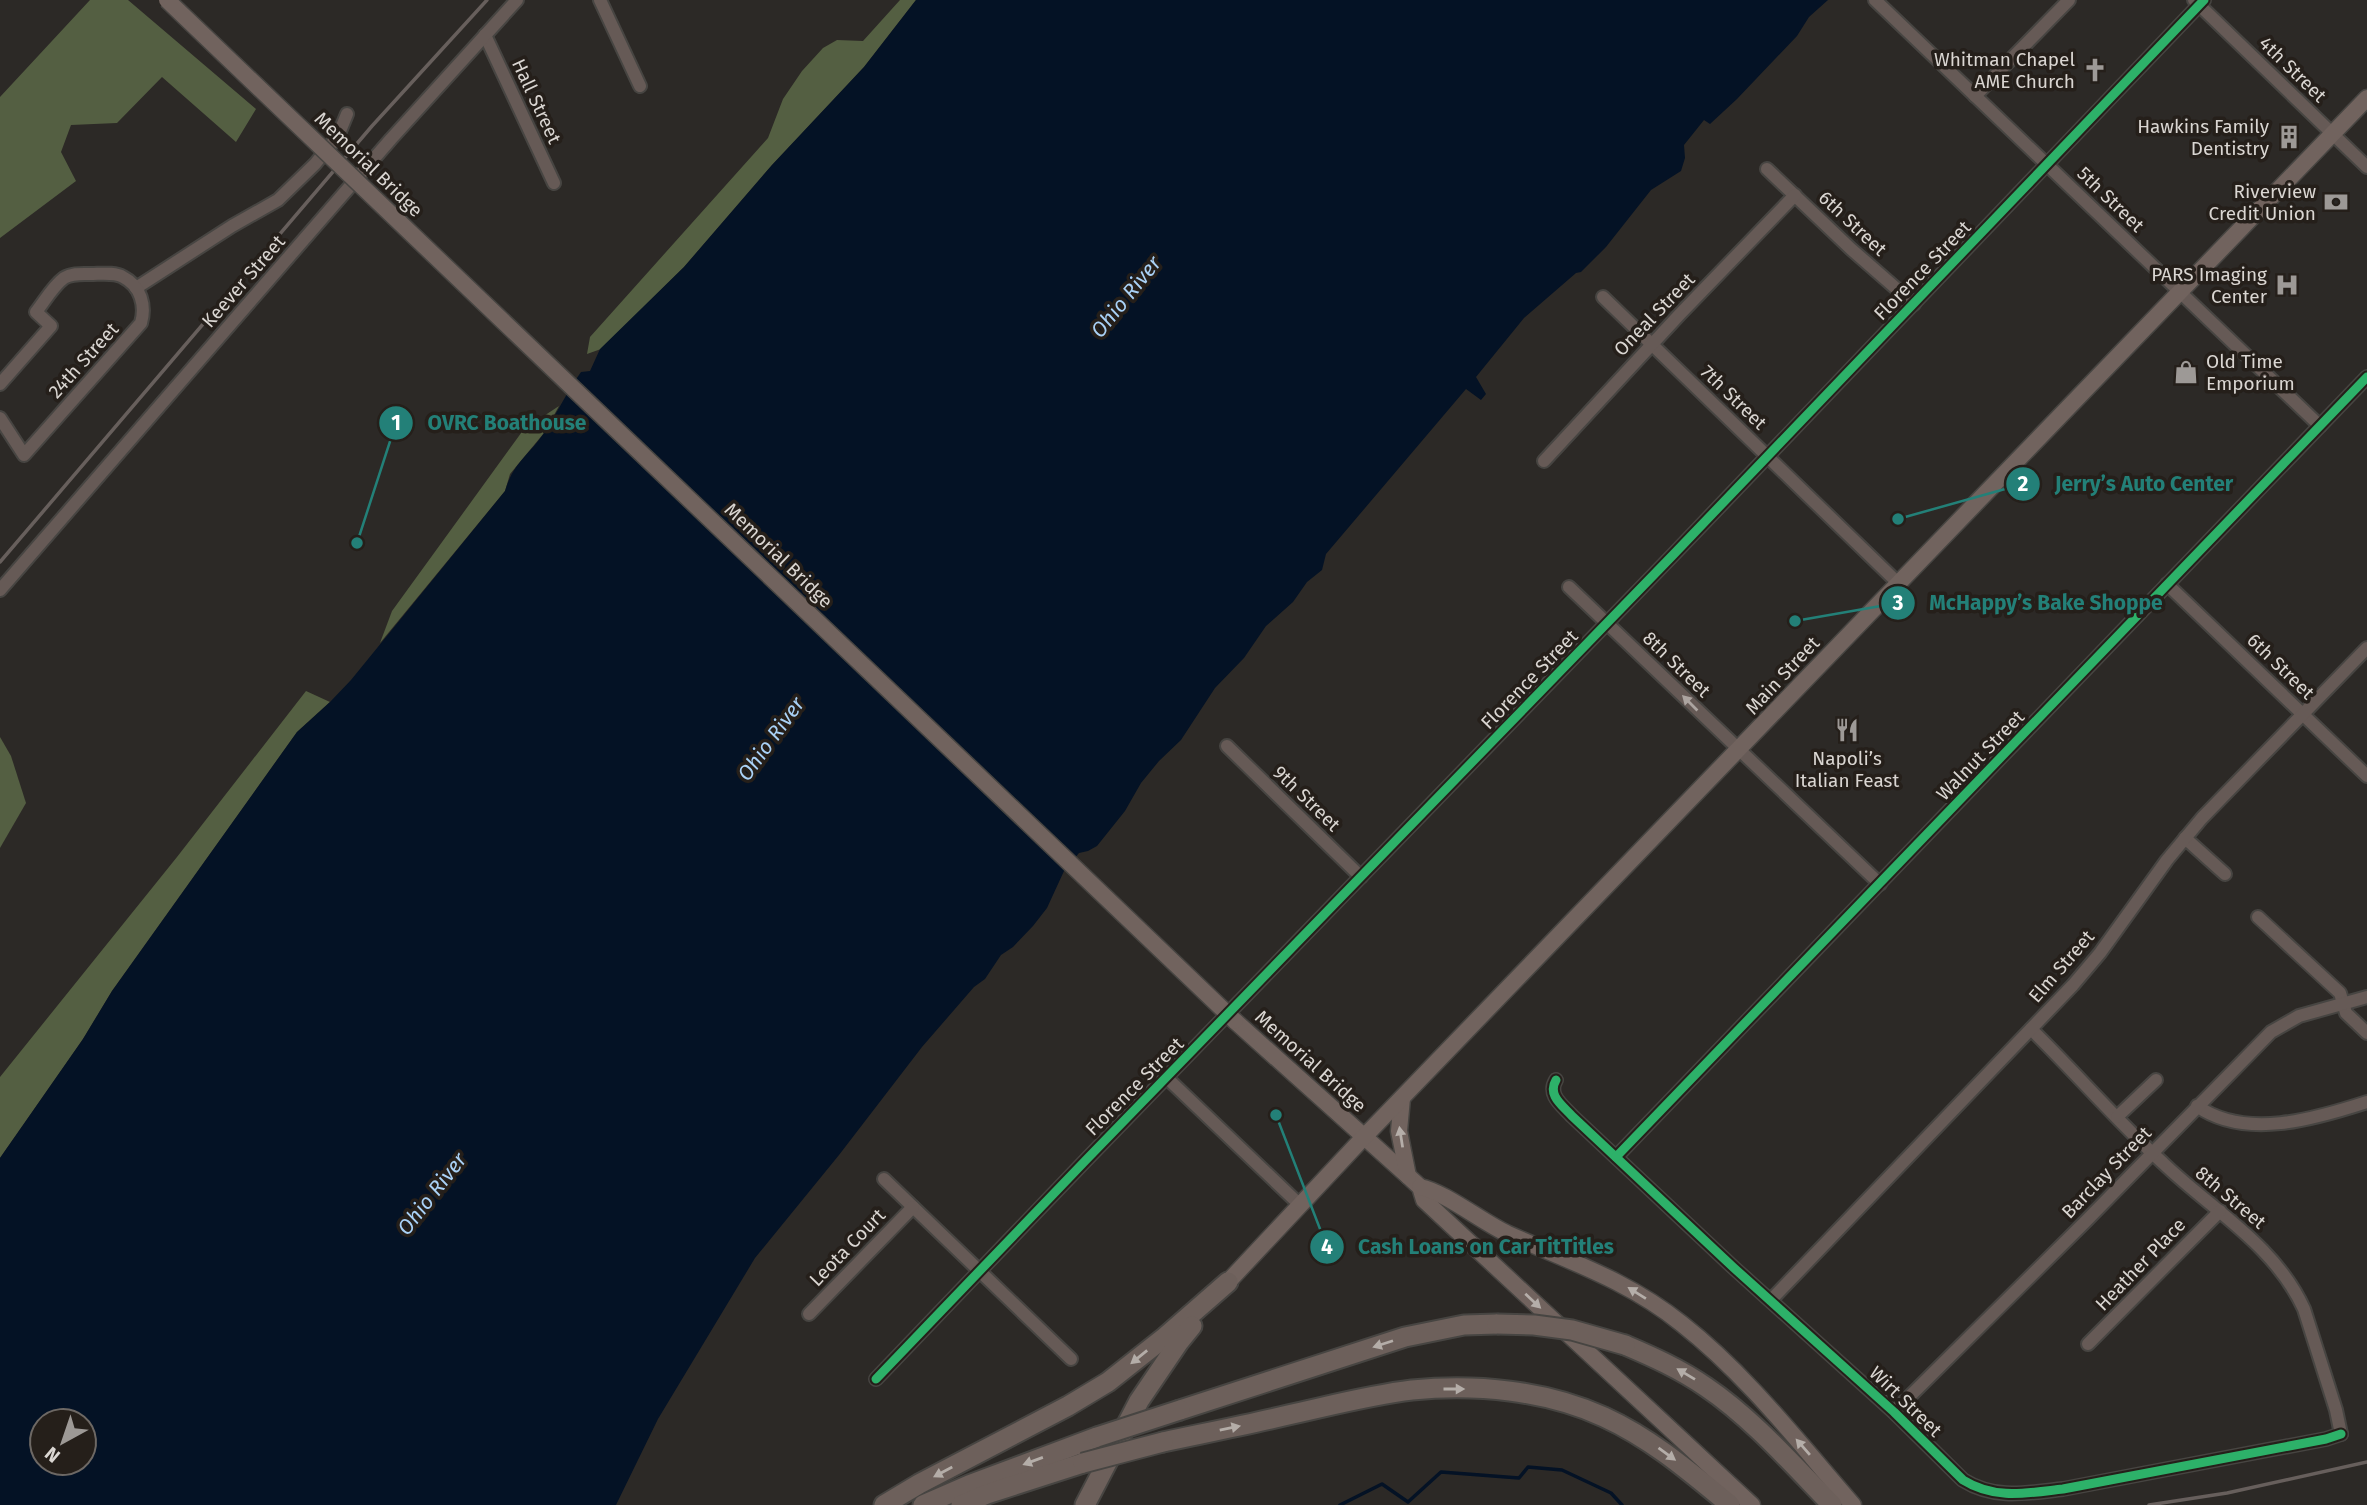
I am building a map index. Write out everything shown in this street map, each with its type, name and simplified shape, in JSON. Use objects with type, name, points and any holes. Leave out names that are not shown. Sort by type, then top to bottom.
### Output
[{"type":"highway","points":[[884,1505],[1108,1382],[1228,1282]]},
{"type":"highway","points":[[1085,1505],[1154,1378],[1178,1342],[1228,1282]]},
{"type":"highway","points":[[923,1505],[1097,1437],[1405,1337],[1464,1325],[1497,1324],[1572,1329],[1625,1345],[1666,1362],[1709,1388],[1840,1502]]},
{"type":"highway","points":[[961,1505],[1083,1463],[1163,1443],[1368,1397],[1412,1390],[1445,1389],[1511,1391],[1558,1400],[1622,1425],[1663,1451],[1730,1505]]},
{"type":"main road","name":"Memorial Bridge","points":[[167,0],[1235,1021],[1414,1182]]},
{"type":"main road","name":"Main Street","points":[[1228,1282],[1363,1138],[2367,98]]},
{"type":"main road","points":[[1402,1098],[1399,1131],[1414,1182],[1424,1200],[1752,1505]]},
{"type":"main road","points":[[1414,1182],[1431,1189],[1473,1216],[1508,1234],[1579,1262],[1621,1284],[1681,1322],[1717,1353],[1759,1397],[1840,1502]]},
{"type":"street","name":"Keever Street","points":[[0,590],[391,139],[517,0]]},
{"type":"street","points":[[600,0],[640,86]]},
{"type":"street","name":"5th Street","points":[[1875,0],[2320,426]]},
{"type":"street","points":[[1975,96],[2069,0]]},
{"type":"street","name":"4th Street","points":[[2199,2],[2367,167]]},
{"type":"street","name":"Florence Street","points":[[876,1379],[1608,623],[2047,165],[2199,2]]},
{"type":"street","name":"Hall Street","points":[[485,35],[554,183]]},
{"type":"street","points":[[0,384],[51,326],[36,312],[64,278],[76,274],[123,276],[136,288],[232,226],[278,200],[315,164],[338,136],[347,114]]},
{"type":"street","name":"6th Street","points":[[1767,169],[1851,249],[1914,304]]},
{"type":"street","name":"Oneal Street","points":[[1544,461],[1795,195]]},
{"type":"street","name":"24th Street","points":[[0,418],[24,455],[141,324],[145,311],[136,288]]},
{"type":"street","name":"7th Street","points":[[1603,297],[1898,583]]},
{"type":"street","name":"Walnut Street","points":[[1616,1157],[2367,377]]},
{"type":"street","name":"6th Street","points":[[2167,584],[2367,776]]},
{"type":"street","name":"8th Street","points":[[1569,587],[1880,884]]},
{"type":"street","name":"Elm Street","points":[[1771,1300],[2031,1029],[2100,953],[2202,818],[2367,648]]},
{"type":"street","name":"9th Street","points":[[1227,746],[1361,877]]},
{"type":"street","points":[[2185,838],[2225,874]]},
{"type":"street","points":[[2258,917],[2340,993],[2346,1013],[2367,1033]]},
{"type":"street","name":"Barclay Street","points":[[1894,1412],[2271,1032],[2299,1016],[2367,997]]},
{"type":"street","name":"8th Street","points":[[2031,1029],[2152,1153],[2266,1253],[2297,1293],[2344,1435]]},
{"type":"street","points":[[1167,1078],[1300,1205]]},
{"type":"street","name":"Wirt Street","points":[[1556,1080],[1552,1090],[1557,1101],[1734,1268],[1894,1412],[1963,1480],[1973,1486],[1998,1494],[2063,1489],[2344,1435]]},
{"type":"street","points":[[2118,1117],[2156,1080]]},
{"type":"street","points":[[2196,1106],[2209,1115],[2238,1123],[2283,1123],[2333,1113],[2367,1102]]},
{"type":"street","points":[[884,1179],[1071,1359]]},
{"type":"street","name":"Leota Court","points":[[809,1314],[914,1207]]},
{"type":"street","name":"Heather Place","points":[[2088,1344],[2220,1211]]},
{"type":"green space","points":[[90,0],[128,0],[256,109],[236,142],[162,77],[117,123],[71,125],[61,152],[76,181],[0,238],[0,97]]},
{"type":"green space","points":[[900,0],[916,0],[864,67],[772,165],[684,267],[601,349],[587,354],[590,337],[768,138],[783,99],[802,71],[823,48],[837,40],[863,41]]},
{"type":"green space","points":[[559,406],[544,433],[510,474],[505,491],[380,643],[392,611],[524,429]]},
{"type":"green space","points":[[306,691],[330,702],[297,732],[112,991],[83,1039],[0,1158],[0,1077]]},
{"type":"green space","points":[[0,737],[11,756],[26,803],[0,848]]},
{"type":"water","name":"Ohio River","points":[[916,0],[1828,0],[1809,17],[1797,36],[1737,99],[1710,124],[1704,120],[1684,145],[1685,158],[1681,171],[1651,190],[1606,247],[1581,272],[1576,273],[1524,318],[1476,377],[1486,394],[1481,400],[1466,389],[1326,554],[1322,570],[1307,582],[1293,602],[1266,626],[1244,658],[1215,688],[1181,740],[1141,783],[1125,811],[1097,846],[1079,853],[1064,871],[1047,908],[1033,926],[1013,947],[1001,955],[985,979],[974,987],[922,1047],[755,1258],[658,1419],[616,1505],[0,1505],[0,1158],[83,1039],[112,991],[297,732],[351,680],[505,491],[512,473],[544,433],[581,372],[590,371],[600,349],[684,267],[772,165],[864,67]]},
{"type":"waterway","points":[[1340,1505],[1382,1484],[1408,1502],[1441,1472],[1519,1478],[1528,1467],[1562,1470],[1611,1493],[1622,1505]]},
{"type":"railway","points":[[0,562],[372,126],[487,0]]},
{"type":"railway","points":[[2149,1505],[2227,1493],[2367,1462]]},
{"type":"cycle path","points":[[876,1379],[1672,556],[2204,0]]},
{"type":"cycle path","points":[[1616,1157],[2367,377]]},
{"type":"cycle path","points":[[1556,1080],[1554,1095],[1572,1116],[1734,1268],[1894,1412],[1963,1480],[1975,1486],[2012,1494],[2063,1489],[2341,1434]]},
{"type":"place","name":"Whitman Chapel AME Church","points":[[2095,70]]},
{"type":"place","name":"Hawkins Family Dentistry","points":[[2289,137]]},
{"type":"place","name":"Riverview Credit Union","points":[[2336,202]]},
{"type":"place","name":"PARS Imaging Center","points":[[2287,285]]},
{"type":"place","name":"Old Time Emporium","points":[[2186,372]]},
{"type":"place","name":"Jerry’s Auto Center","points":[[1898,519]]},
{"type":"place","name":"OVRC Boathouse","points":[[357,543]]},
{"type":"place","name":"McHappy’s Bake Shoppe","points":[[1795,621]]},
{"type":"place","name":"Napoli’s Italian Feast","points":[[1847,730]]},
{"type":"place","name":"Cash Loans on Car TitTitles","points":[[1276,1115]]}]
